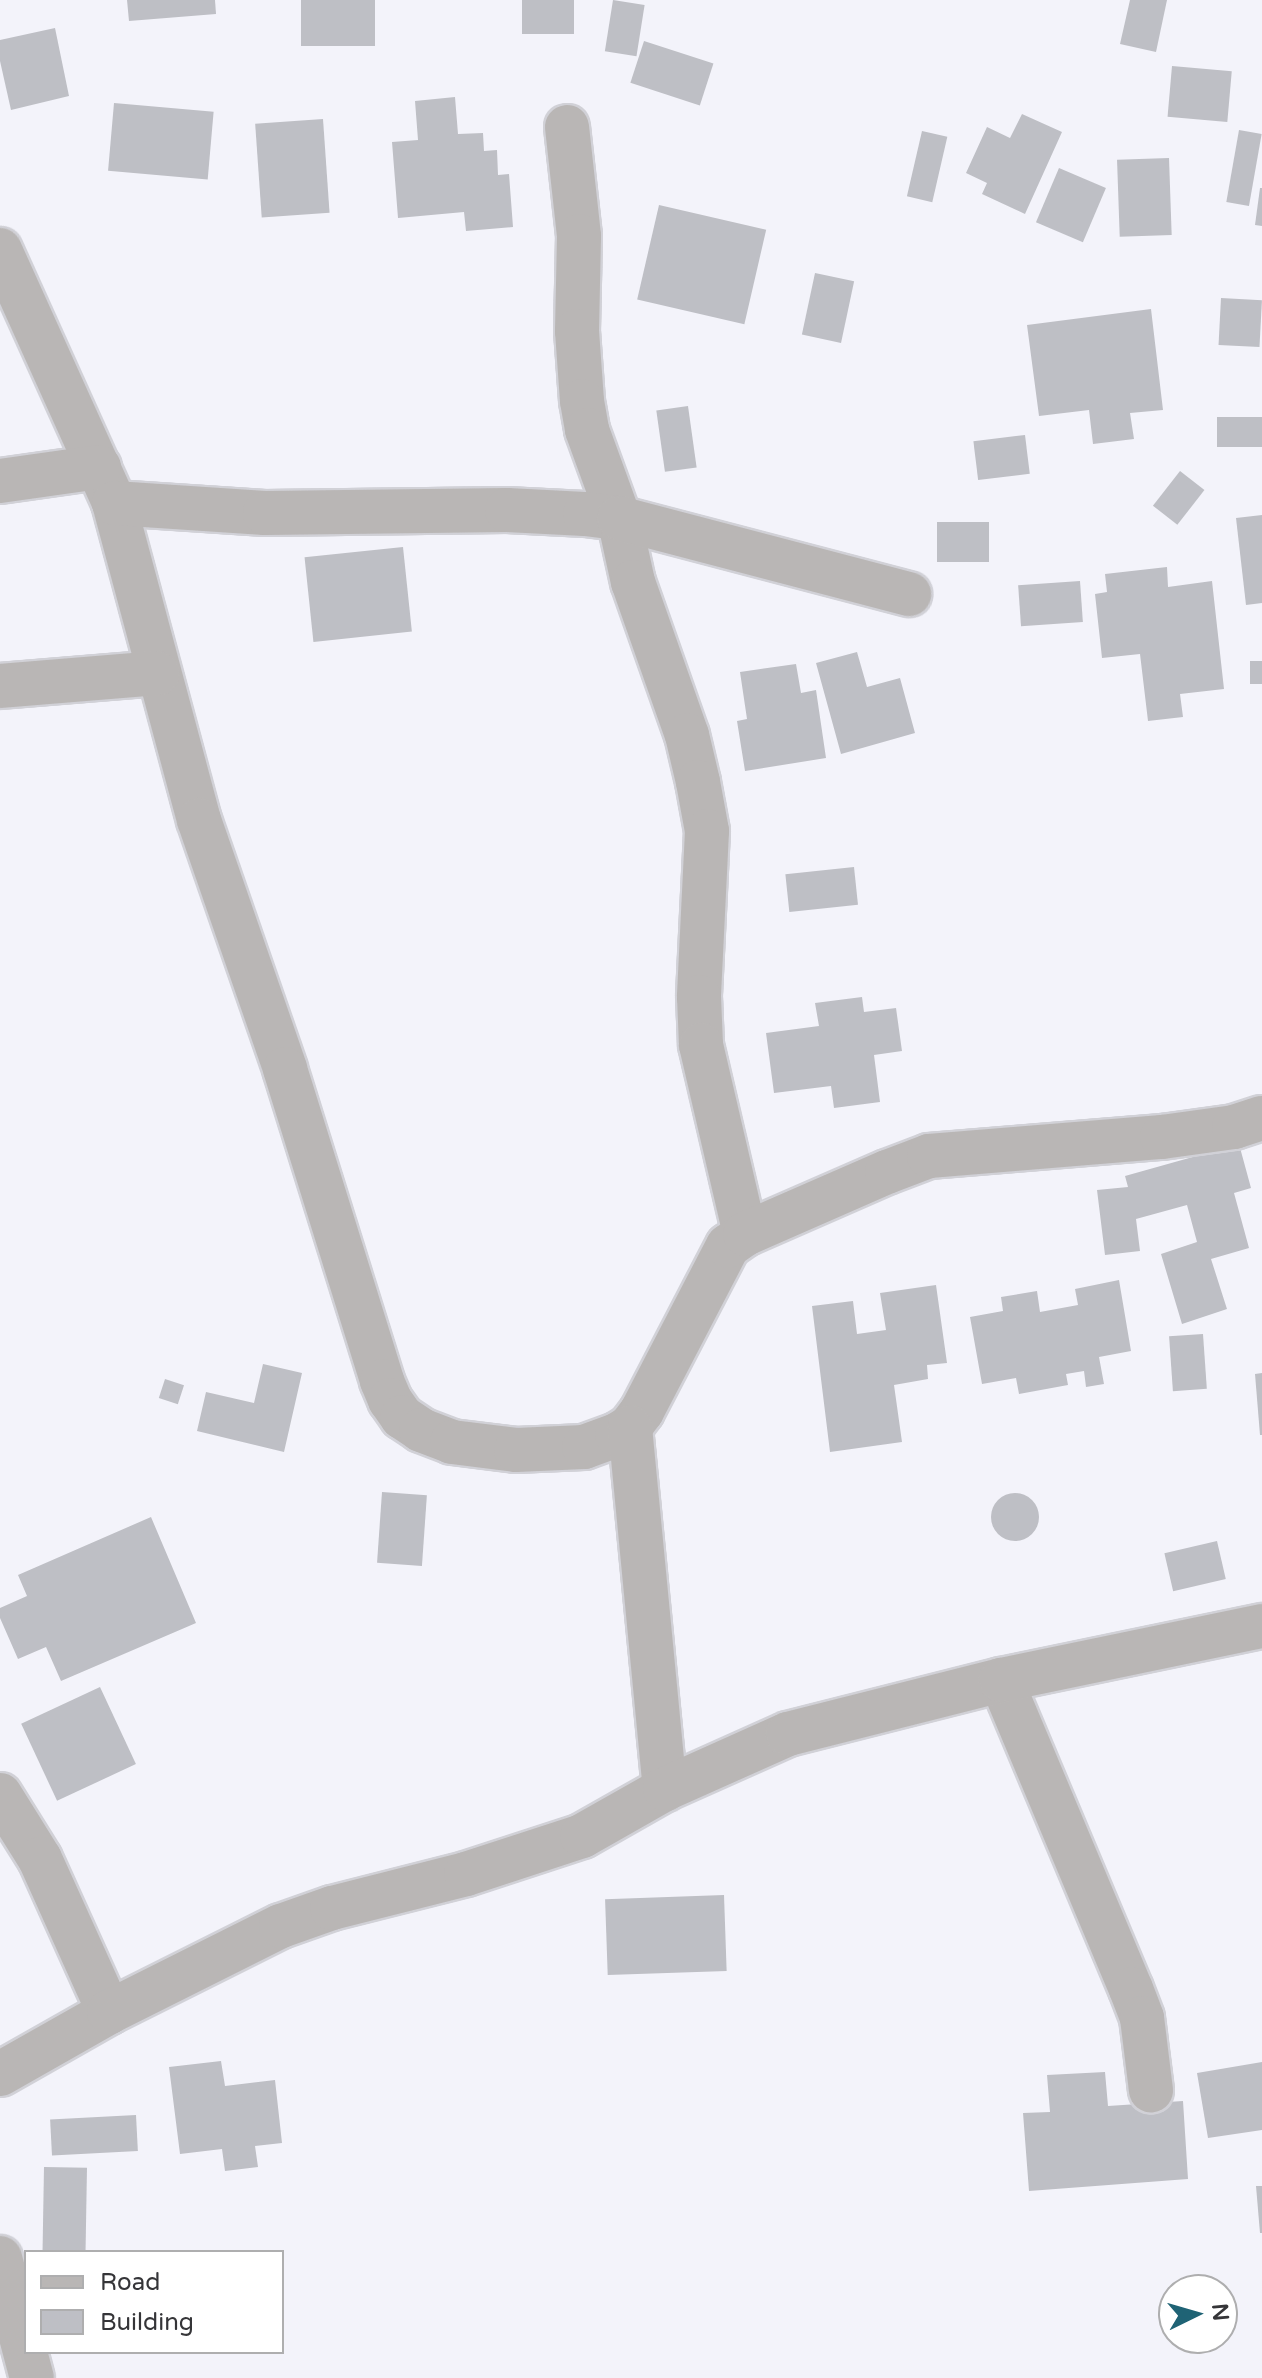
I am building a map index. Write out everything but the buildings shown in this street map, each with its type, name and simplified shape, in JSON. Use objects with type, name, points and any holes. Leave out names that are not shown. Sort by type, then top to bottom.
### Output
[{"type":"street","points":[[567,127],[579,236],[577,331],[582,401],[587,430],[619,518],[633,582],[687,735],[707,831],[699,997],[701,1045],[745,1234]]},
{"type":"street","points":[[0,250],[106,485],[199,820],[285,1069],[390,1400],[402,1417],[421,1430],[452,1442],[503,1448],[584,1447],[607,1441],[630,1427],[655,1388],[714,1267],[728,1246],[745,1234],[929,1156],[1260,1126]]},
{"type":"street","points":[[0,481],[106,485],[265,513],[507,510],[619,518],[909,594]]},
{"type":"street","points":[[0,686],[157,673]]},
{"type":"street","points":[[630,1427],[665,1789]]},
{"type":"street","points":[[0,2074],[109,2012],[281,1926],[332,1908],[466,1874],[582,1836],[665,1789],[788,1734],[1001,1680],[1262,1626]]},
{"type":"street","points":[[1001,1680],[1142,2018],[1151,2090]]},
{"type":"street","points":[[0,1795],[40,1859],[109,2012]]},
{"type":"street","points":[[0,2258],[24,2348]]},
{"type":"street","points":[[26,2354],[32,2378]]}]
